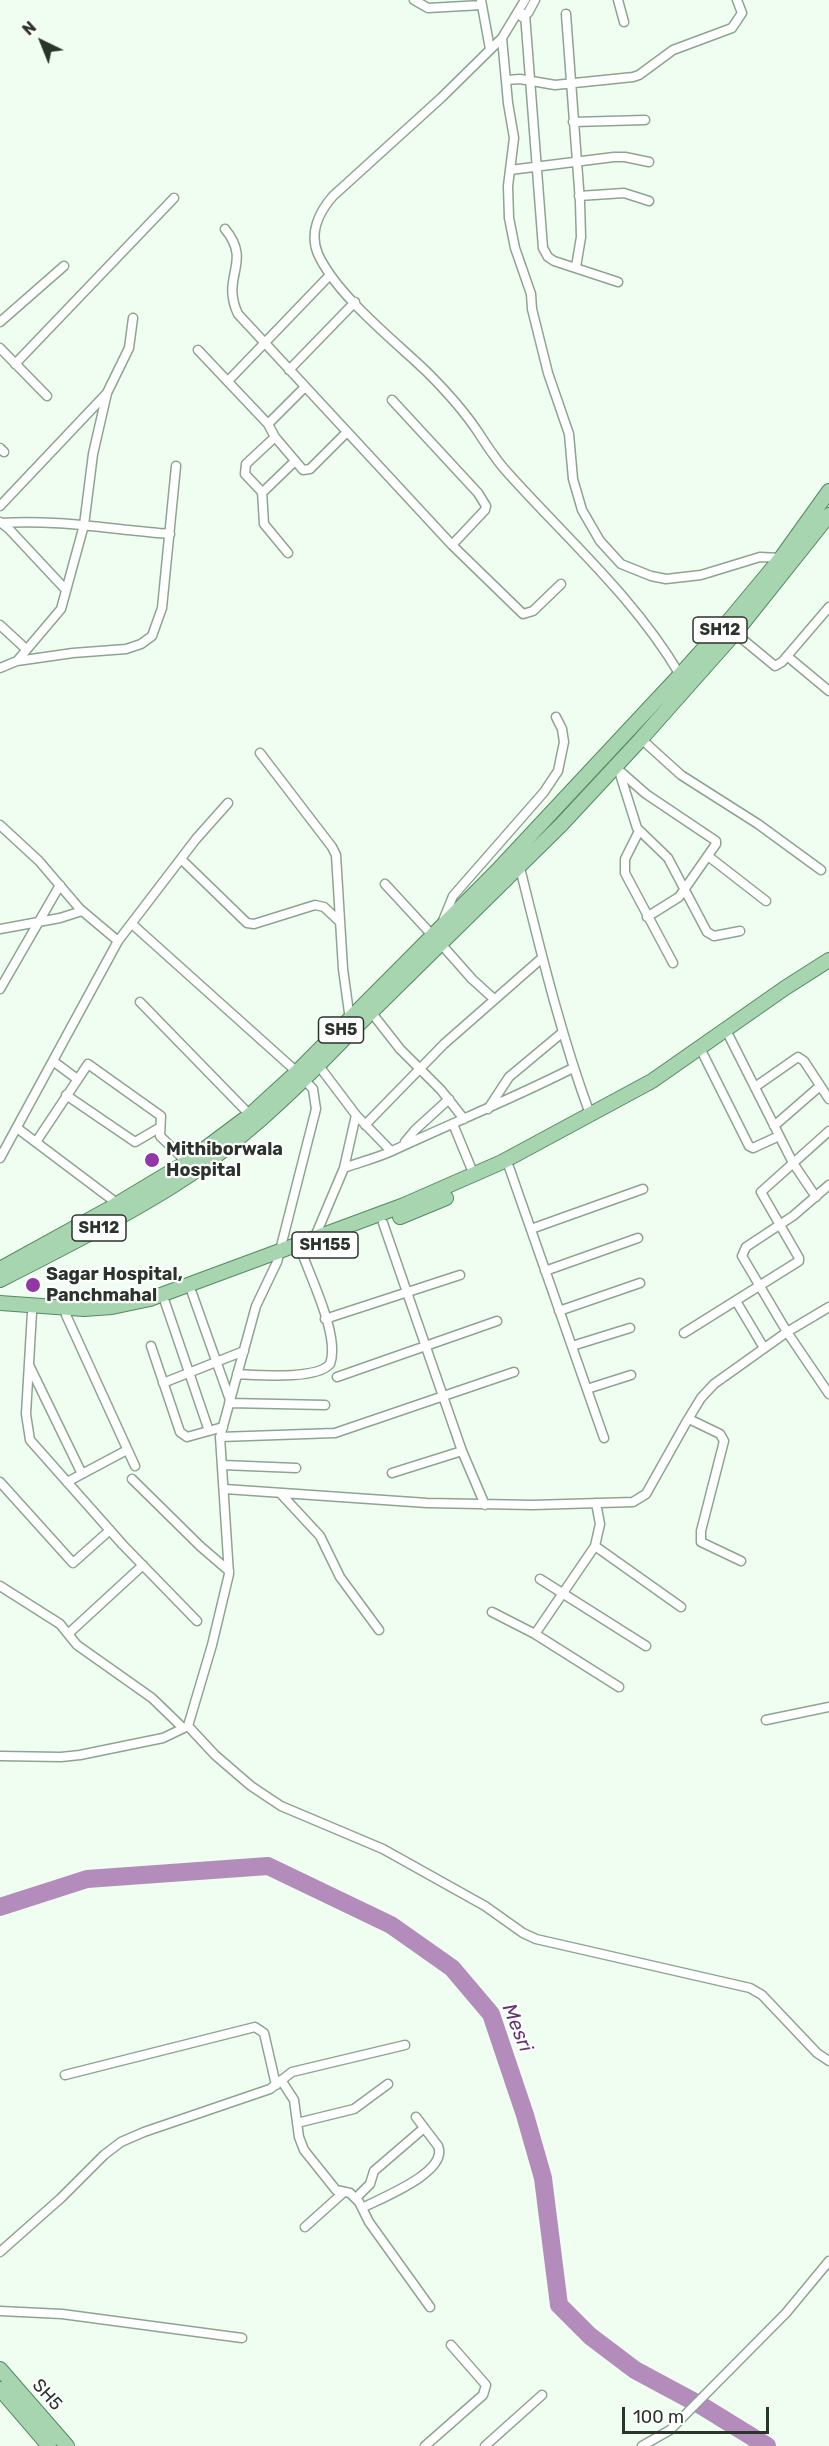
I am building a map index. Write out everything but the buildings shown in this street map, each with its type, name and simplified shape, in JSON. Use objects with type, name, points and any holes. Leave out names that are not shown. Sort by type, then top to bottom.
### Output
[{"type":"main road","name":"SH12","points":[[483,886],[549,814],[609,764],[630,728],[680,675],[781,558],[827,499]]},
{"type":"main road","points":[[519,865],[561,825],[609,764],[641,739],[735,633],[829,514]]},
{"type":"main road","name":"SH12","points":[[0,1280],[169,1188],[223,1150],[269,1113],[301,1076],[319,1066],[371,1012],[438,936],[471,913],[519,865]]},
{"type":"main road","name":"SH5","points":[[0,1269],[118,1204],[187,1162],[301,1076],[350,1021],[438,936],[483,886]]},
{"type":"main road","name":"SH155","points":[[0,1303],[84,1309],[112,1307],[150,1299],[278,1257],[302,1253],[423,1208],[509,1167],[653,1083],[702,1051],[785,988],[829,960]]},
{"type":"main road","name":"SH155","points":[[702,1051],[729,1036],[829,970]]},
{"type":"main road","name":"SH155","points":[[0,1309],[66,1315],[103,1314],[165,1302],[192,1293],[278,1257],[314,1239],[404,1205],[474,1175],[590,1114],[627,1098]]},
{"type":"main road","name":"SH5","points":[[0,2369],[67,2446]]},
{"type":"main road","name":"SH5","points":[[0,2389],[49,2446]]},
{"type":"street","points":[[414,0],[428,8],[481,3],[490,49]]},
{"type":"street","points":[[525,0],[501,38],[441,98],[333,196],[321,210],[314,237],[318,252],[330,275],[458,406],[505,471],[615,587],[668,654],[680,675]]},
{"type":"street","points":[[511,23],[525,14],[535,0]]},
{"type":"street","points":[[618,0],[624,22]]},
{"type":"street","points":[[506,80],[555,85],[618,80],[639,75],[673,50],[732,28],[742,13],[737,0]]},
{"type":"street","points":[[525,14],[543,248],[548,257],[554,261],[618,282]]},
{"type":"street","points":[[566,14],[581,237],[576,267]]},
{"type":"street","points":[[501,38],[514,138],[510,170],[509,218],[515,248],[531,294],[532,309],[548,373],[569,434],[573,479],[582,510],[600,541],[621,564],[666,579],[701,575],[760,557],[781,558]]},
{"type":"street","points":[[573,122],[645,120]]},
{"type":"street","points":[[510,170],[625,157],[649,162]]},
{"type":"street","points":[[579,196],[624,194],[649,201]]},
{"type":"street","points":[[15,364],[174,198]]},
{"type":"street","points":[[225,229],[235,241],[238,250],[231,295],[238,314],[452,545],[523,614],[533,611],[561,584]]},
{"type":"street","points":[[0,322],[64,266]]},
{"type":"street","points":[[228,381],[330,275]]},
{"type":"street","points":[[289,370],[355,302]]},
{"type":"street","points":[[17,661],[61,609],[84,525],[93,454],[107,393],[129,348],[133,318]]},
{"type":"street","points":[[198,350],[268,424],[275,437],[303,470],[310,468],[347,432]]},
{"type":"street","points":[[2,353],[47,396]]},
{"type":"street","points":[[268,424],[305,387]]},
{"type":"street","points":[[0,506],[107,393]]},
{"type":"street","points":[[392,400],[478,493],[486,506],[485,510],[452,545]]},
{"type":"street","points":[[275,437],[244,467],[245,474],[262,491],[264,524],[288,553]]},
{"type":"street","points":[[262,491],[267,490],[295,461]]},
{"type":"street","points":[[0,668],[17,661],[73,653],[126,649],[141,644],[152,636],[162,608],[176,466]]},
{"type":"street","points":[[1,523],[34,521],[170,534]]},
{"type":"street","points":[[1,523],[66,590]]},
{"type":"street","points":[[735,633],[773,665],[778,665],[829,608]]},
{"type":"street","points":[[0,625],[27,649]]},
{"type":"street","points":[[787,656],[829,691]]},
{"type":"street","points":[[438,936],[453,896],[544,792],[558,771],[564,742],[562,729],[556,717]]},
{"type":"street","points":[[630,728],[681,775],[758,824],[821,870]]},
{"type":"street","points":[[260,753],[332,847],[338,871],[343,969],[350,1021]]},
{"type":"street","points":[[609,764],[639,831],[668,858],[711,935],[740,931]]},
{"type":"street","points":[[609,764],[646,794],[714,838],[716,844],[679,897],[647,916]]},
{"type":"street","points":[[0,1158],[118,941],[196,838],[228,803]]},
{"type":"street","points":[[639,831],[623,865],[625,873],[673,963]]},
{"type":"street","points":[[2,832],[39,861],[82,910],[118,941]]},
{"type":"street","points":[[516,850],[573,1068],[590,1114]]},
{"type":"street","points":[[708,856],[766,901]]},
{"type":"street","points":[[181,859],[247,923],[254,924],[315,905],[324,908],[340,922]]},
{"type":"street","points":[[385,884],[438,936],[472,979],[494,999]]},
{"type":"street","points":[[0,989],[60,885]]},
{"type":"street","points":[[0,929],[60,918],[82,910]]},
{"type":"street","points":[[0,1756],[80,1755],[163,1738],[185,1727],[212,1645],[229,1571],[220,1437],[256,1306],[278,1257],[316,1109],[313,1089],[301,1076],[132,924]]},
{"type":"street","points":[[365,1125],[494,999],[543,958]]},
{"type":"street","points":[[140,1002],[250,1115]]},
{"type":"street","points":[[371,1012],[400,1049],[421,1068],[464,1119]]},
{"type":"street","points":[[488,1109],[508,1077],[563,1032]]},
{"type":"street","points":[[729,1036],[793,1162],[816,1197]]},
{"type":"street","points":[[702,1051],[749,1146],[753,1148],[779,1136]]},
{"type":"street","points":[[755,1087],[798,1057],[804,1061],[829,1099]]},
{"type":"street","points":[[53,1061],[77,1079]]},
{"type":"street","points":[[36,1142],[86,1065],[92,1065],[161,1116],[163,1119],[159,1128],[160,1136],[187,1162]]},
{"type":"street","points":[[319,1066],[356,1115],[391,1151]]},
{"type":"street","points":[[344,1168],[391,1151],[488,1109],[573,1068]]},
{"type":"street","points":[[774,1126],[820,1086]]},
{"type":"street","points":[[66,1095],[135,1142],[159,1128]]},
{"type":"street","points":[[403,1145],[415,1130],[449,1100]]},
{"type":"street","points":[[314,1239],[344,1168],[356,1115]]},
{"type":"street","points":[[453,1124],[474,1175]]},
{"type":"street","points":[[17,1128],[118,1204]]},
{"type":"street","points":[[684,1333],[799,1261],[761,1192],[829,1131]]},
{"type":"street","points":[[509,1167],[604,1438]]},
{"type":"street","points":[[829,1185],[743,1252],[744,1262],[759,1287],[829,1394]]},
{"type":"street","points":[[531,1228],[643,1189]]},
{"type":"street","points":[[384,1223],[462,1451],[485,1505]]},
{"type":"street","points":[[545,1271],[638,1238]]},
{"type":"street","points":[[237,1374],[267,1376],[319,1372],[327,1368],[332,1360],[333,1348],[325,1319],[302,1253]]},
{"type":"street","points":[[325,1319],[460,1275]]},
{"type":"street","points":[[559,1311],[640,1283]]},
{"type":"street","points":[[192,1293],[230,1402]]},
{"type":"street","points":[[736,1301],[764,1348]]},
{"type":"street","points":[[165,1302],[209,1431]]},
{"type":"street","points":[[225,1489],[485,1505],[625,1503],[640,1499],[646,1494],[701,1398],[714,1384],[787,1332],[829,1306]]},
{"type":"street","points":[[32,1312],[26,1414],[30,1440],[110,1530],[197,1621]]},
{"type":"street","points":[[66,1315],[135,1466]]},
{"type":"street","points":[[337,1377],[497,1321]]},
{"type":"street","points":[[572,1346],[630,1328]]},
{"type":"street","points":[[151,1346],[180,1432],[187,1437],[223,1427]]},
{"type":"street","points":[[163,1383],[244,1351]]},
{"type":"street","points":[[29,1365],[82,1474]]},
{"type":"street","points":[[220,1437],[335,1433],[514,1372]]},
{"type":"street","points":[[587,1389],[631,1375]]},
{"type":"street","points":[[230,1402],[325,1405]]},
{"type":"street","points":[[689,1419],[720,1434],[724,1441],[701,1531],[701,1542],[741,1561]]},
{"type":"street","points":[[67,1482],[127,1450]]},
{"type":"street","points":[[392,1473],[462,1451]]},
{"type":"street","points":[[223,1465],[296,1468]]},
{"type":"street","points":[[132,1479],[200,1546],[229,1571]]},
{"type":"street","points":[[0,1482],[73,1563],[110,1530]]},
{"type":"street","points":[[281,1494],[320,1536],[340,1577],[379,1630]]},
{"type":"street","points":[[535,1634],[594,1546],[600,1524],[596,1503]]},
{"type":"street","points":[[594,1546],[681,1607]]},
{"type":"street","points":[[68,1634],[143,1565]]},
{"type":"street","points":[[540,1578],[646,1646]]},
{"type":"street","points":[[0,1586],[64,1628],[77,1645],[152,1698],[250,1786],[281,1806],[383,1849],[485,1906],[523,1933],[536,1939],[757,1991],[817,2053],[829,2061]]},
{"type":"street","points":[[492,1612],[535,1634],[619,1687]]},
{"type":"street","points":[[766,1720],[829,1707]]},
{"type":"street","points":[[64,2075],[255,2027],[264,2033],[278,2082],[294,2100],[298,2137],[304,2150],[336,2190],[350,2193],[356,2198],[369,2222],[430,2307]]},
{"type":"street","points":[[0,2252],[61,2198],[104,2155],[121,2142],[278,2082],[292,2072],[405,2045]]},
{"type":"street","points":[[297,2123],[354,2109],[388,2084]]},
{"type":"street","points":[[362,2208],[414,2182],[439,2159],[438,2146],[416,2117]]},
{"type":"street","points":[[356,2198],[370,2184],[374,2171],[424,2128]]},
{"type":"street","points":[[306,2227],[344,2192]]},
{"type":"street","points":[[642,2446],[670,2430],[771,2327],[829,2261]]},
{"type":"street","points":[[0,2311],[62,2314],[242,2338]]},
{"type":"street","points":[[425,2446],[483,2395],[486,2389],[486,2385],[451,2345]]},
{"type":"street","points":[[485,2446],[542,2395]]},
{"type":"waterway","name":"Mesri","points":[[0,1907],[87,1879],[268,1866],[391,1925],[452,1968],[491,2014],[525,2115],[543,2178],[559,2305],[590,2336],[635,2370],[702,2406],[767,2446]]},
{"type":"place","name":"Mithiborwala Hospital","points":[[152,1160]]},
{"type":"place","name":"Sagar Hospital, Panchmahal","points":[[33,1285]]}]
